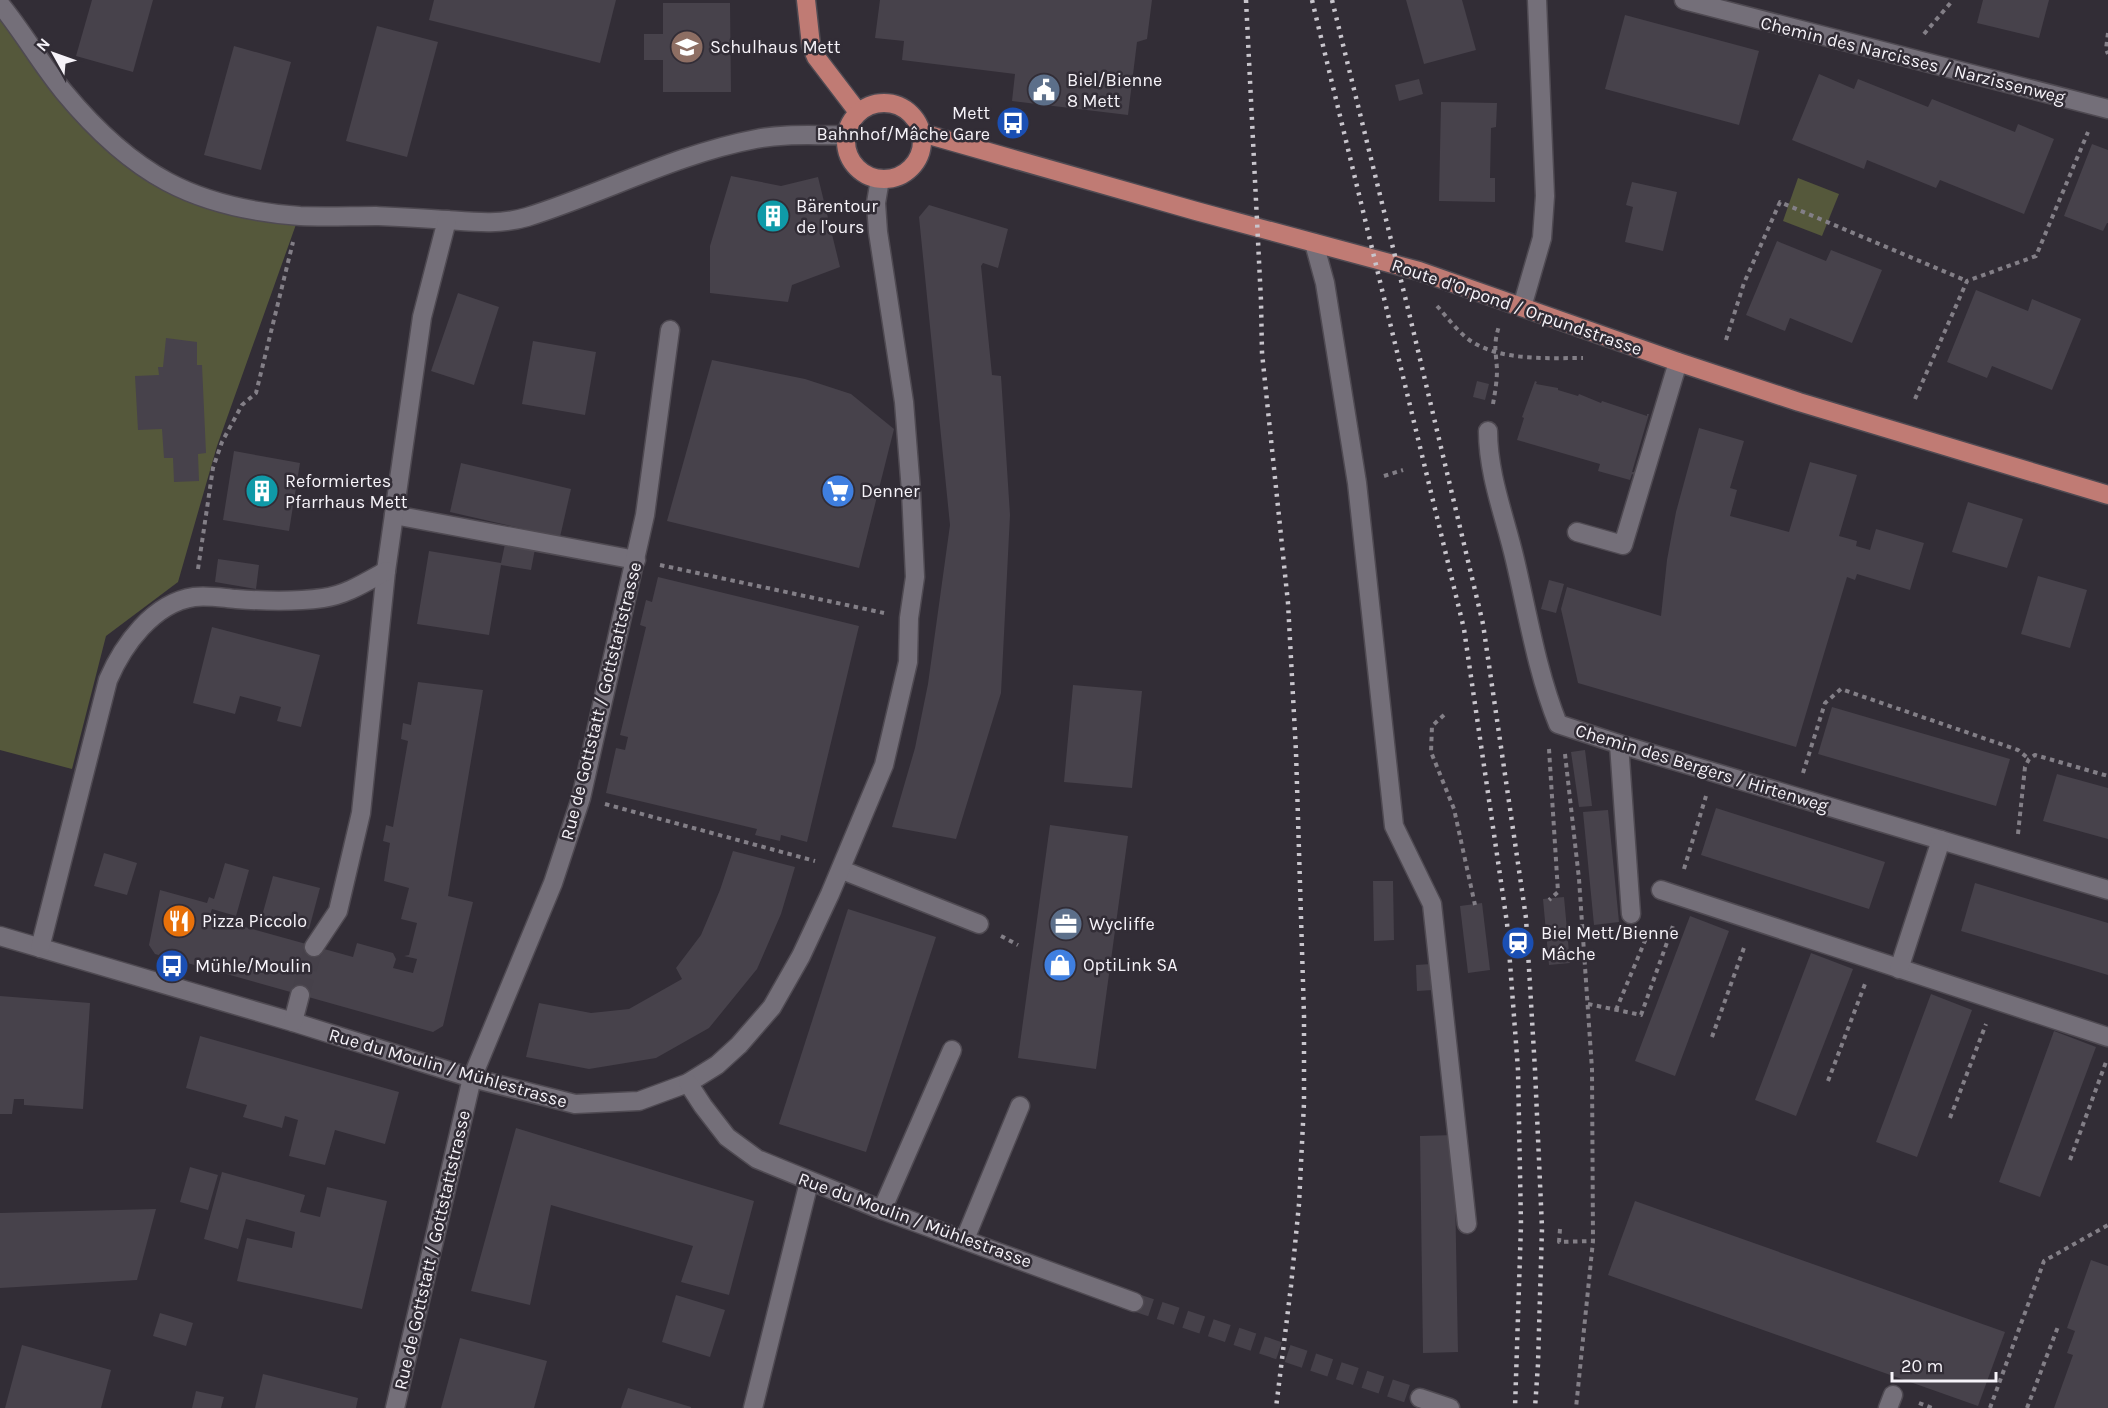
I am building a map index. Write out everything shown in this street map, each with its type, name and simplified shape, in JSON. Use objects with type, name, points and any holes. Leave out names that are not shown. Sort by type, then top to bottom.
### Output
[{"type":"main road","points":[[806,0],[811,45],[816,57],[858,112]]},
{"type":"main road","points":[[883,102],[897,105],[908,111],[917,121],[922,133],[923,146],[919,157],[903,175],[891,179],[879,179],[865,174],[853,164],[847,150],[846,135],[850,123],[858,112],[883,102]]},
{"type":"main road","name":"Route d'Orpond / Orpundstrasse","points":[[922,133],[1419,271],[1799,402],[2108,495]]},
{"type":"street","points":[[1522,307],[1542,238],[1545,196],[1537,0]]},
{"type":"street","name":"Chemin des Narcisses / Narzissenweg","points":[[1684,0],[2103,108]]},
{"type":"street","points":[[0,4],[64,91],[92,124],[131,160],[193,195],[211,202],[237,207],[299,216],[375,216],[493,223],[519,219],[658,168],[749,140],[782,135],[846,135]]},
{"type":"street","points":[[688,1083],[717,1065],[739,1045],[772,1007],[801,956],[842,870],[884,765],[908,662],[909,618],[915,577],[911,491],[904,402],[878,232],[876,203],[879,179]]},
{"type":"street","points":[[314,947],[338,911],[361,813],[386,571],[422,317],[447,220]]},
{"type":"street","points":[[1314,243],[1325,283],[1357,483],[1394,826],[1432,904],[1467,1224]]},
{"type":"street","name":"Rue de Gottstatt / Gottstattstrasse","points":[[395,1408],[472,1078],[549,893],[580,798],[645,515],[670,330]]},
{"type":"street","points":[[1577,532],[1623,545],[1678,362]]},
{"type":"street","name":"Chemin des Bergers / Hirtenweg","points":[[1488,431],[1488,449],[1492,470],[1546,693],[1558,724],[2108,890]]},
{"type":"street","points":[[394,515],[636,560]]},
{"type":"street","points":[[40,948],[108,680],[122,653],[144,625],[168,607],[195,597],[265,601],[325,598],[341,594],[386,571]]},
{"type":"street","points":[[1619,744],[1631,914]]},
{"type":"street","points":[[1899,969],[1941,840]]},
{"type":"street","points":[[842,870],[979,924]]},
{"type":"street","points":[[1673,894],[2108,1037]]},
{"type":"street","name":"Rue du Moulin / Mühlestrasse","points":[[0,936],[293,1022],[472,1078],[575,1104],[639,1101],[688,1083],[728,1137],[757,1159],[882,1210],[1134,1302]]},
{"type":"street","points":[[293,1022],[300,995]]},
{"type":"street","points":[[882,1210],[952,1050]]},
{"type":"street","points":[[965,1239],[1020,1106]]},
{"type":"street","points":[[753,1408],[809,1182]]},
{"type":"street","points":[[1420,1398],[1450,1408]]},
{"type":"path","points":[[1910,59],[1917,42],[1953,0]]},
{"type":"path","points":[[2108,33],[2106,49],[2108,54]]},
{"type":"path","points":[[1726,340],[1744,283],[1780,202],[1967,281],[2036,256],[2103,108]]},
{"type":"path","points":[[200,559],[213,468],[222,442],[242,405],[256,393],[299,216]]},
{"type":"path","points":[[1915,399],[1967,281]]},
{"type":"path","points":[[1430,299],[1472,342],[1494,352],[1540,358],[1583,358]]},
{"type":"path","points":[[1488,431],[1496,384],[1497,368],[1494,352],[1499,326]]},
{"type":"path","points":[[636,560],[909,618]]},
{"type":"path","points":[[1796,797],[1825,703],[1841,689],[2018,750],[2029,759]]},
{"type":"path","points":[[1444,715],[1432,726],[1431,752],[1454,809],[1474,904]]},
{"type":"path","points":[[1558,724],[1566,759],[1577,858],[1592,1069],[1593,1241],[1576,1408]]},
{"type":"path","points":[[1549,740],[1558,892],[1550,900]]},
{"type":"path","points":[[2015,862],[2025,767],[2029,759],[2035,755],[2108,776]]},
{"type":"path","points":[[1588,1004],[1641,1015],[1673,894],[1713,772]]},
{"type":"path","points":[[602,804],[798,856],[842,870]]},
{"type":"path","points":[[1712,1037],[1754,921]]},
{"type":"path","points":[[1616,1010],[1648,934]]},
{"type":"path","points":[[1828,1082],[1874,961]]},
{"type":"path","points":[[1950,1119],[1994,1000]]},
{"type":"path","points":[[2070,1160],[2108,1055]]},
{"type":"path","points":[[1990,1408],[2044,1261],[2108,1225]]},
{"type":"path","points":[[1560,1229],[1559,1242],[1593,1241]]},
{"type":"path","points":[[2027,1408],[2060,1324]]},
{"type":"green space","points":[[0,4],[64,91],[154,175],[299,216],[217,446],[178,582],[106,636],[72,769],[0,750]]},
{"type":"green space","points":[[1798,178],[1839,194],[1822,236],[1783,221]]},
{"type":"building","points":[[92,0],[153,0],[133,72],[76,56]]},
{"type":"building","points":[[434,0],[616,0],[600,63],[429,20]]},
{"type":"building","points":[[880,0],[1152,0],[1147,39],[1137,42],[1128,115],[1012,101],[1015,74],[902,60],[904,41],[875,38]]},
{"type":"building","points":[[1406,0],[1462,0],[1476,50],[1424,64]]},
{"type":"building","points":[[1983,0],[2049,0],[2039,38],[1977,23]]},
{"type":"building","name":"Schulhaus Mett","points":[[663,3],[730,3],[731,92],[663,92],[663,60],[644,60],[644,34],[663,34]]},
{"type":"building","points":[[1625,15],[1759,51],[1739,125],[1605,89]]},
{"type":"building","points":[[377,26],[438,42],[407,157],[346,141]]},
{"type":"building","points":[[234,46],[291,62],[261,170],[204,155]]},
{"type":"building","points":[[1819,74],[1854,89],[1858,79],[1928,107],[1932,99],[2015,132],[2018,124],[2054,139],[2024,214],[1940,180],[1936,188],[1867,160],[1864,169],[1792,140]]},
{"type":"building","points":[[1419,79],[1423,94],[1399,101],[1395,85]]},
{"type":"building","points":[[1441,102],[1497,103],[1496,127],[1491,128],[1490,178],[1495,178],[1495,202],[1439,201]]},
{"type":"building","points":[[2092,144],[2108,150],[2108,223],[2103,231],[2064,216]]},
{"type":"building","name":"Bärentour de l'ours","points":[[731,176],[781,186],[818,177],[840,267],[792,285],[788,302],[710,293],[710,246]]},
{"type":"building","points":[[1632,182],[1677,192],[1663,251],[1625,242],[1633,207],[1626,205]]},
{"type":"building","points":[[929,205],[1008,229],[998,268],[983,263],[981,266],[992,375],[1001,376],[1010,515],[1001,693],[956,839],[892,827],[915,748],[928,684],[950,525],[919,217]]},
{"type":"building","points":[[1777,241],[1826,261],[1831,250],[1882,270],[1852,343],[1790,318],[1785,331],[1746,315]]},
{"type":"building","points":[[1976,290],[2028,311],[2032,299],[2081,319],[2052,390],[1992,366],[1987,378],[1947,362]]},
{"type":"building","points":[[458,293],[499,307],[474,385],[431,371]]},
{"type":"building","points":[[166,338],[197,342],[197,365],[202,365],[206,453],[198,454],[199,481],[174,482],[173,458],[164,458],[162,429],[138,430],[135,376],[159,375],[158,367],[163,367]]},
{"type":"building","points":[[533,341],[596,352],[585,415],[522,404]]},
{"type":"building","points":[[712,360],[805,379],[851,394],[894,429],[859,568],[667,521]]},
{"type":"building","points":[[1477,381],[1489,384],[1485,400],[1473,397]]},
{"type":"building","points":[[1535,381],[1536,384],[1558,388],[1558,390],[1578,396],[1579,394],[1601,403],[1602,401],[1647,416],[1649,414],[1632,472],[1635,472],[1630,480],[1598,471],[1600,464],[1517,440],[1524,418],[1522,417]]},
{"type":"building","points":[[1699,428],[1744,441],[1730,488],[1737,490],[1730,516],[1789,532],[1810,462],[1857,475],[1839,536],[1857,541],[1856,546],[1870,550],[1876,529],[1924,543],[1910,590],[1857,574],[1855,580],[1847,577],[1796,747],[1578,683],[1561,609],[1567,587],[1661,616],[1667,560],[1676,512]]},
{"type":"building","name":"Reformiertes Pfarrhaus Mett","points":[[234,451],[300,463],[289,531],[223,520]]},
{"type":"building","points":[[461,463],[571,489],[560,537],[450,512]]},
{"type":"building","points":[[1968,502],[2023,519],[2007,568],[1952,552]]},
{"type":"building","points":[[505,544],[535,549],[531,570],[501,565],[489,635],[417,624],[429,551],[501,563]]},
{"type":"building","points":[[218,559],[259,565],[256,589],[215,582]]},
{"type":"building","points":[[2038,576],[2087,590],[2070,648],[2021,634]]},
{"type":"building","points":[[658,577],[859,626],[807,842],[781,835],[780,841],[755,835],[757,829],[606,793],[616,748],[625,750],[628,737],[620,735],[646,627],[640,625],[646,600],[652,602]]},
{"type":"building","points":[[1549,580],[1564,584],[1556,613],[1541,609]]},
{"type":"building","points":[[212,627],[320,655],[301,727],[277,721],[281,707],[240,696],[235,714],[193,703]]},
{"type":"building","points":[[418,682],[483,690],[448,896],[473,902],[443,1026],[433,1032],[155,954],[149,945],[160,890],[207,903],[209,897],[214,899],[225,863],[249,870],[236,916],[212,909],[209,917],[353,957],[357,943],[393,953],[396,959],[393,968],[413,973],[417,959],[404,956],[409,955],[417,923],[401,919],[409,888],[384,881],[390,843],[383,841],[386,825],[393,827],[408,741],[401,739],[403,723],[411,725]]},
{"type":"building","points":[[1073,685],[1142,691],[1132,788],[1064,782]]},
{"type":"building","points":[[1832,707],[2010,759],[1996,806],[1818,754]]},
{"type":"building","points":[[1585,750],[1592,806],[1579,807],[1571,752]]},
{"type":"building","points":[[2057,774],[2108,788],[2108,839],[2043,821]]},
{"type":"building","points":[[1716,808],[1885,862],[1869,909],[1701,855]]},
{"type":"building","points":[[1608,810],[1619,922],[1594,925],[1583,812]]},
{"type":"building","points":[[1050,825],[1128,836],[1096,1069],[1018,1058]]},
{"type":"building","points":[[733,851],[795,867],[781,914],[757,969],[709,1028],[656,1058],[589,1069],[526,1057],[539,1003],[591,1013],[629,1009],[682,979],[676,968],[701,935]]},
{"type":"building","points":[[104,853],[137,863],[127,895],[94,886]]},
{"type":"building","points":[[273,876],[320,888],[309,929],[262,916]]},
{"type":"building","points":[[1373,881],[1393,881],[1394,940],[1374,941]]},
{"type":"building","points":[[1975,883],[2108,923],[2108,975],[1961,931]]},
{"type":"building","points":[[1564,897],[1570,963],[1549,965],[1543,899]]},
{"type":"building","points":[[1482,903],[1490,970],[1468,973],[1460,906]]},
{"type":"building","points":[[848,909],[936,937],[866,1152],[779,1124]]},
{"type":"building","points":[[1690,916],[1729,931],[1675,1076],[1635,1061]]},
{"type":"building","points":[[1811,953],[1853,969],[1796,1116],[1755,1100]]},
{"type":"building","points":[[1431,964],[1433,990],[1417,991],[1416,965]]},
{"type":"building","points":[[1931,994],[1972,1010],[1917,1157],[1876,1142]]},
{"type":"building","points":[[0,996],[90,1003],[83,1109],[24,1105],[24,1099],[14,1099],[12,1114],[0,1114]]},
{"type":"building","points":[[2054,1031],[2096,1047],[2040,1197],[1999,1182]]},
{"type":"building","points":[[200,1036],[399,1092],[385,1144],[335,1130],[325,1165],[289,1156],[298,1120],[285,1116],[282,1128],[243,1117],[247,1105],[186,1088]]},
{"type":"building","points":[[516,1128],[754,1201],[729,1295],[681,1282],[693,1246],[551,1205],[530,1305],[471,1291]]},
{"type":"building","points":[[1454,1135],[1458,1352],[1423,1353],[1420,1136]]},
{"type":"building","points":[[190,1167],[218,1175],[208,1210],[180,1202]]},
{"type":"building","points":[[222,1172],[305,1195],[300,1212],[320,1217],[327,1187],[387,1201],[362,1309],[237,1281],[247,1238],[292,1248],[295,1232],[246,1219],[238,1249],[204,1239]]},
{"type":"building","points":[[1635,1201],[2005,1332],[1978,1406],[1608,1275]]},
{"type":"building","points":[[156,1209],[137,1280],[0,1288],[0,1213]]},
{"type":"building","points":[[2091,1260],[2108,1266],[2108,1408],[2054,1408],[2073,1355],[2067,1353],[2075,1331],[2067,1328]]},
{"type":"building","points":[[676,1295],[725,1310],[710,1357],[662,1342]]},
{"type":"building","points":[[160,1313],[193,1323],[186,1346],[153,1336]]},
{"type":"building","points":[[460,1338],[547,1361],[534,1408],[441,1408]]},
{"type":"building","points":[[22,1345],[111,1370],[101,1408],[5,1408]]},
{"type":"building","points":[[263,1374],[358,1398],[356,1408],[255,1408]]},
{"type":"building","points":[[628,1388],[691,1407],[691,1408],[621,1408]]},
{"type":"building","points":[[196,1391],[224,1397],[221,1408],[192,1408]]},
{"type":"tunnel","points":[[300,995],[314,947]]},
{"type":"tunnel","points":[[1134,1302],[1420,1398]]},
{"type":"railway","points":[[1246,0],[1262,353],[1288,603],[1296,752],[1304,1016],[1304,1103],[1299,1204],[1276,1408]]},
{"type":"railway","points":[[1312,0],[1464,629],[1507,923],[1518,1070],[1521,1225],[1515,1408]]},
{"type":"railway","points":[[1332,0],[1483,624],[1526,918],[1542,1228],[1535,1408]]},
{"type":"place","name":"Schulhaus Mett","points":[[687,47]]},
{"type":"place","name":"Biel/Bienne 8 Mett","points":[[1044,90]]},
{"type":"place","name":"Mett Bahnhof/Mâche Gare","points":[[1013,123]]},
{"type":"place","name":"Bärentour de l'ours","points":[[773,216]]},
{"type":"place","name":"Reformiertes Pfarrhaus Mett","points":[[262,491]]},
{"type":"place","name":"Denner","points":[[838,491]]},
{"type":"place","name":"Pizza Piccolo","points":[[179,921]]},
{"type":"place","name":"Wycliffe","points":[[1066,924]]},
{"type":"place","name":"Biel Mett/Bienne Mâche","points":[[1518,943]]},
{"type":"place","name":"OptiLink SA","points":[[1060,965]]},
{"type":"place","name":"Mühle/Moulin","points":[[172,966]]}]
